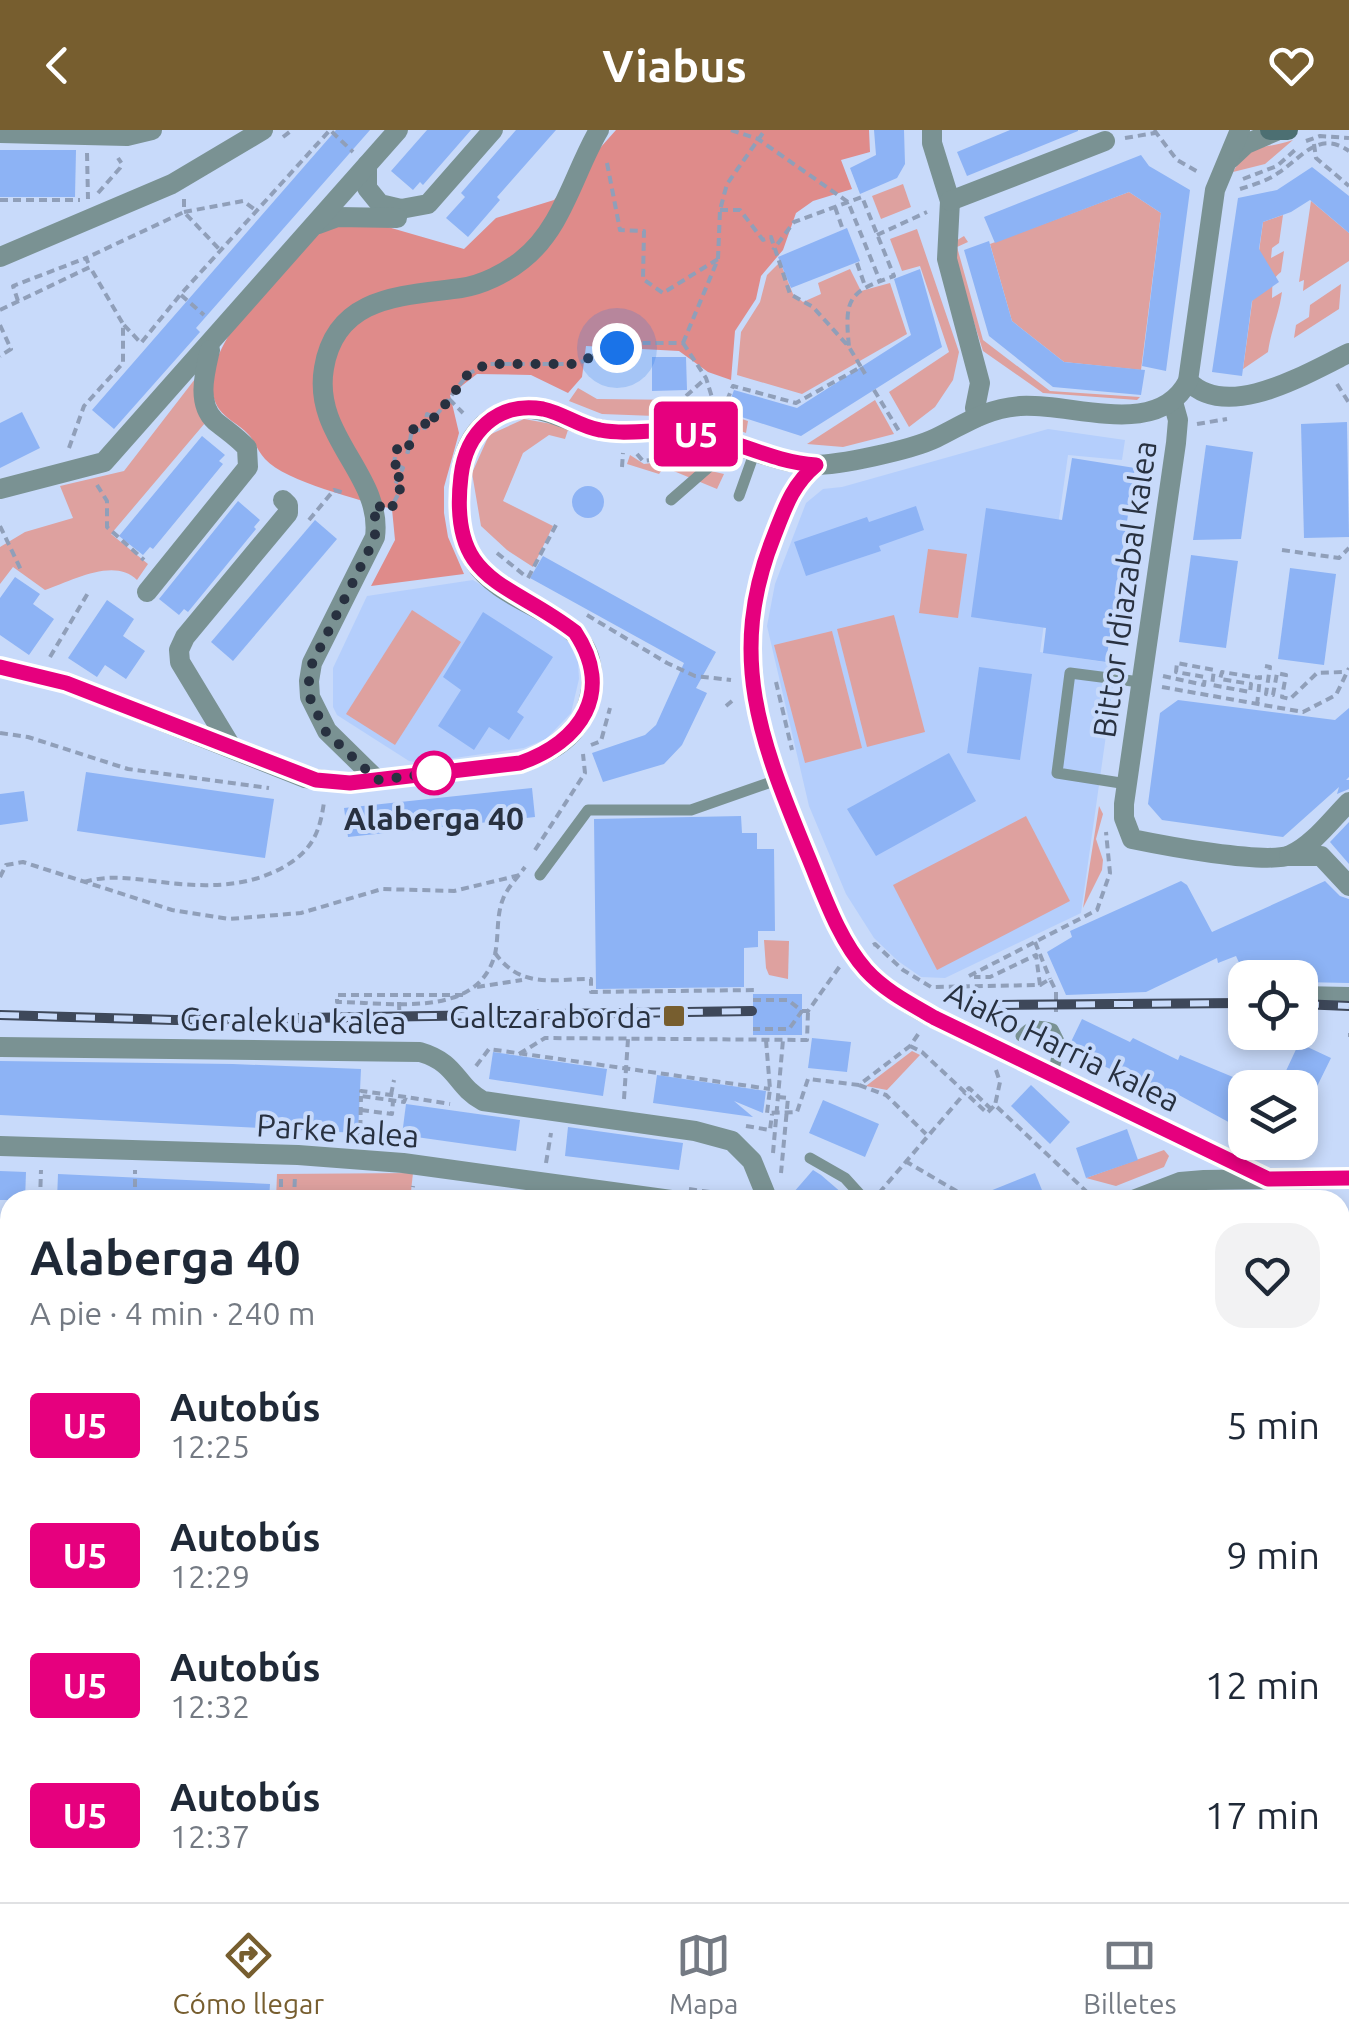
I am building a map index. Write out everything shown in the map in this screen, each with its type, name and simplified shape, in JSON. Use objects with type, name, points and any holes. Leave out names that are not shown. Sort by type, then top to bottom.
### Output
[{"type":"street","points":[[0,133],[127,136],[152,130]]},
{"type":"street","points":[[0,257],[172,184],[263,130]]},
{"type":"street","points":[[0,489],[104,462],[398,130]]},
{"type":"street","points":[[316,225],[348,216],[403,217],[428,204],[493,130]]},
{"type":"street","points":[[377,780],[326,732],[310,698],[312,664],[375,538],[375,504],[327,417],[323,373],[334,336],[371,304],[400,294],[464,288],[497,276],[524,258],[560,211],[600,130]]},
{"type":"street","points":[[932,130],[932,143],[950,201],[947,258],[980,383],[977,417]]},
{"type":"street","points":[[0,667],[66,683],[316,780],[377,780],[520,763],[547,754],[576,730],[587,710],[592,676],[584,645],[575,632],[486,576],[468,550],[463,534],[460,480],[469,442],[478,429],[507,412],[527,408],[545,410],[602,430],[691,432],[816,465],[904,448],[938,438],[964,421],[1022,406],[1135,414],[1174,402],[1188,381],[1220,178],[1240,130]]},
{"type":"street","points":[[1220,178],[1246,144],[1278,130]]},
{"type":"street","points":[[950,201],[1105,142]]},
{"type":"street","points":[[367,166],[367,188],[380,204],[401,210],[428,204]]},
{"type":"street","points":[[148,592],[248,466],[247,448],[211,418],[204,398],[204,378],[217,337]]},
{"type":"street","points":[[1188,381],[1197,390],[1236,399],[1290,381],[1349,353]]},
{"type":"street","name":"Bittor Idiazabal kalea","points":[[1174,402],[1178,420],[1176,443],[1124,818],[1132,838],[1162,846],[1289,856]]},
{"type":"street","points":[[786,460],[792,490]]},
{"type":"street","name":"Aiako Harria kalea","points":[[816,465],[792,490],[767,554],[757,588],[750,666],[755,710],[776,780],[846,959],[906,1001],[1268,1179]]},
{"type":"street","points":[[232,748],[180,662],[178,650],[184,636],[285,506]]},
{"type":"street","points":[[1289,856],[1349,802]]},
{"type":"street","points":[[1289,856],[1321,856],[1349,886]]},
{"type":"street","points":[[1318,996],[1349,997]]},
{"type":"street","name":"Geralekua kalea","points":[[0,1047],[420,1052],[444,1060],[471,1092],[484,1101],[695,1131],[732,1142],[752,1162],[763,1190]]},
{"type":"street","points":[[1180,1182],[1188,1164],[1185,1138]]},
{"type":"street","name":"Parke kalea","points":[[0,1146],[404,1162],[600,1190]]},
{"type":"street","points":[[1147,1190],[1180,1182],[1349,1178]]},
{"type":"lane","points":[[671,500],[718,459],[730,443]]},
{"type":"lane","points":[[739,496],[754,451]]},
{"type":"lane","points":[[1126,784],[1056,773],[1070,674],[1140,682]]},
{"type":"lane","points":[[540,875],[588,810],[691,810],[776,780]]},
{"type":"lane","points":[[1021,1036],[1028,1028],[1040,1025],[1053,1029],[1060,1043],[1052,1074]]},
{"type":"lane","points":[[810,1158],[858,1190]]},
{"type":"path","points":[[86,258],[123,324],[142,343],[180,295],[330,130],[367,166]]},
{"type":"path","points":[[731,130],[758,139],[848,202],[880,281]]},
{"type":"path","points":[[683,343],[718,258],[720,210],[728,184],[765,130]]},
{"type":"path","points":[[1105,142],[1154,132],[1177,160],[1234,180],[1263,173],[1308,139],[1349,138]]},
{"type":"path","points":[[71,211],[98,199],[98,190],[122,164],[86,134]]},
{"type":"path","points":[[86,134],[89,204]]},
{"type":"path","points":[[1220,178],[1277,175],[1314,144],[1340,144],[1349,151]]},
{"type":"path","points":[[1314,144],[1316,158],[1349,186]]},
{"type":"path","points":[[607,158],[607,176],[620,230],[644,230],[643,278],[663,293],[718,258]]},
{"type":"path","points":[[773,250],[794,222],[862,196],[894,276],[865,286],[851,300],[849,347]]},
{"type":"path","points":[[0,200],[82,200],[89,204]]},
{"type":"path","points":[[18,302],[12,286],[86,258],[184,212],[243,201],[256,211]]},
{"type":"path","points":[[877,234],[950,201]]},
{"type":"path","points":[[835,207],[843,230]]},
{"type":"path","points":[[720,210],[740,210],[763,240],[771,238],[790,294],[813,307],[849,347],[867,377]]},
{"type":"path","points":[[184,212],[221,251]]},
{"type":"path","points":[[856,263],[865,286]]},
{"type":"path","points":[[0,310],[90,267]]},
{"type":"path","points":[[180,295],[217,337]]},
{"type":"path","points":[[123,324],[123,364],[84,406],[67,452],[85,468],[108,500],[107,527],[132,550]]},
{"type":"path","points":[[0,325],[11,349],[0,356]]},
{"type":"path","points":[[285,506],[304,526],[334,490],[390,512],[400,489],[394,487],[403,468],[394,464],[396,449],[408,452],[412,429],[424,431],[427,414],[435,418],[468,374],[487,364],[578,364],[596,354],[638,343],[683,343]]},
{"type":"path","points":[[683,343],[706,378],[715,407],[724,410],[733,386],[796,403],[861,367]]},
{"type":"path","points":[[686,396],[706,378]]},
{"type":"path","points":[[1334,380],[1349,403]]},
{"type":"path","points":[[874,390],[901,435],[904,448]]},
{"type":"path","points":[[1196,434],[1197,424],[1238,417]]},
{"type":"path","points":[[617,461],[623,448],[622,466]]},
{"type":"path","points":[[528,579],[556,525]]},
{"type":"path","points":[[0,526],[21,570]]},
{"type":"path","points":[[1282,550],[1339,558],[1349,548]]},
{"type":"path","points":[[48,661],[88,592]]},
{"type":"path","points":[[1165,661],[1163,678],[1204,684],[1205,677],[1176,672],[1177,664],[1214,670],[1212,685],[1250,692],[1250,684],[1220,678],[1222,672],[1260,675],[1256,705]]},
{"type":"path","points":[[667,663],[695,676],[731,680]]},
{"type":"path","points":[[1265,666],[1270,668],[1266,694],[1273,695],[1277,673],[1286,675],[1282,697],[1290,698],[1318,674],[1347,670]]},
{"type":"path","points":[[1162,688],[1303,712],[1336,694],[1347,670]]},
{"type":"path","points":[[776,680],[792,752]]},
{"type":"path","points":[[726,706],[732,701]]},
{"type":"path","points":[[475,988],[495,953],[503,897],[585,773],[582,750],[601,741],[610,704]]},
{"type":"path","points":[[0,733],[28,736],[147,772],[278,790],[316,780],[317,836],[299,858],[277,872],[236,884],[206,886],[109,876],[84,882]]},
{"type":"path","points":[[1040,984],[1036,954],[990,977],[970,976],[1097,910],[1110,873],[1106,820]]},
{"type":"path","points":[[0,877],[6,865],[14,862],[172,910],[229,920],[301,913],[382,890],[454,891],[520,875],[540,875]]},
{"type":"path","points":[[1035,942],[1056,992],[1056,1018]]},
{"type":"path","points":[[753,1030],[788,1029],[846,959],[875,944],[903,970],[931,987],[1040,984],[1050,979]]},
{"type":"path","points":[[495,953],[506,968],[527,979]]},
{"type":"path","points":[[462,995],[336,995],[336,1002],[452,1002],[475,988],[527,979],[591,979],[591,992],[758,990]]},
{"type":"path","points":[[753,1000],[788,1000],[805,1011]]},
{"type":"path","points":[[399,1002],[400,1051]]},
{"type":"path","points":[[519,1054],[546,1038],[807,1040],[805,1011]]},
{"type":"path","points":[[859,1085],[910,1046],[924,1026]]},
{"type":"path","points":[[623,1109],[628,1039]]},
{"type":"path","points":[[766,1040],[770,1089],[767,1113],[797,1112],[808,1079],[859,1085],[886,1094],[928,1136]]},
{"type":"path","points":[[778,1098],[788,1098],[781,1169],[772,1168],[777,1114],[778,1098],[783,1040]]},
{"type":"path","points":[[910,1046],[922,1052],[987,1113],[993,1107],[1000,1075],[985,1063]]},
{"type":"path","points":[[489,1050],[770,1089]]},
{"type":"path","points":[[391,1094],[394,1080]]},
{"type":"path","points":[[360,1143],[361,1090],[406,1097]]},
{"type":"path","points":[[878,1190],[966,1092]]},
{"type":"path","points":[[360,1110],[392,1114],[393,1101],[361,1096]]},
{"type":"path","points":[[993,1107],[1085,1190]]},
{"type":"path","points":[[545,1169],[553,1118]]},
{"type":"path","points":[[906,1161],[955,1190]]},
{"type":"path","points":[[40,1190],[41,1163]]},
{"type":"path","points":[[135,1190],[136,1166]]},
{"type":"path","points":[[281,1170],[281,1190]]},
{"type":"shaded area","points":[[616,130],[869,130],[870,152],[841,160],[852,189],[813,201],[796,213],[783,250],[761,276],[756,299],[735,331],[731,380],[708,372],[679,351],[586,346],[582,377],[568,393],[531,375],[477,374],[450,395],[459,433],[444,487],[444,513],[448,537],[464,574],[371,586],[395,540],[392,509],[306,483],[265,459],[248,434],[219,409],[212,387],[216,363],[228,337],[266,286],[322,227],[374,223],[464,249],[496,218],[554,200]]},
{"type":"shaded area","points":[[1293,140],[1265,164],[1233,172],[1253,151]]},
{"type":"shaded area","points":[[903,184],[911,207],[881,219],[872,196]]},
{"type":"shaded area","points":[[1129,192],[1161,213],[1141,370],[1064,362],[1012,321],[990,244]]},
{"type":"shaded area","points":[[1311,201],[1349,233],[1349,261],[1303,291],[1304,280],[1299,282]]},
{"type":"shaded area","points":[[1283,215],[1279,243],[1272,248],[1271,258],[1284,251],[1272,298],[1282,292],[1268,352],[1243,369],[1263,222]]},
{"type":"shaded area","points":[[917,229],[959,352],[953,380],[935,407],[909,427],[889,392],[949,352],[920,266],[902,271],[890,239]]},
{"type":"shaded area","points":[[964,236],[968,242],[957,247],[983,340],[1050,391],[1140,397],[1137,400],[1043,393],[983,351],[951,250],[954,242]]},
{"type":"shaded area","points":[[780,262],[793,294],[803,302],[821,294],[818,283],[850,269],[861,291],[890,283],[907,334],[802,394],[737,375],[741,332],[760,302],[767,275]]},
{"type":"shaded area","points":[[1341,284],[1339,309],[1294,338],[1296,325],[1309,317],[1310,305]]},
{"type":"shaded area","points":[[195,379],[205,423],[111,534],[148,564],[137,580],[128,573],[105,571],[45,590],[13,567],[0,584],[0,547],[25,532],[73,518],[60,486],[124,471]]},
{"type":"shaded area","points":[[578,388],[597,399],[685,400],[748,421],[746,433],[690,412],[655,416],[602,414],[569,401]]},
{"type":"shaded area","points":[[875,400],[894,434],[843,447],[807,444]]},
{"type":"shaded area","points":[[524,419],[569,427],[565,439],[549,435],[523,453],[503,501],[553,526],[533,567],[481,526],[472,473],[489,435]]},
{"type":"shaded area","points":[[1048,429],[1125,440],[1122,460],[1068,455],[1040,652],[1116,664],[1081,913],[945,978],[921,977],[874,938],[846,894],[809,806],[767,626],[775,584],[806,503],[823,489]]},
{"type":"shaded area","points":[[630,455],[644,464],[667,461],[724,474],[717,489],[664,467],[659,474],[627,464]]},
{"type":"shaded area","points":[[928,549],[967,554],[958,618],[919,613]]},
{"type":"shaded area","points":[[473,580],[561,634],[569,643],[578,662],[579,679],[571,713],[546,739],[524,748],[420,763],[409,761],[337,715],[333,707],[333,668],[367,596]]},
{"type":"shaded area","points":[[412,610],[461,642],[395,745],[346,714]]},
{"type":"shaded area","points":[[894,615],[925,732],[867,747],[837,629]]},
{"type":"shaded area","points":[[832,631],[862,748],[805,763],[774,645]]},
{"type":"shaded area","points":[[1099,806],[1103,814],[1096,839],[1102,870],[1083,908]]},
{"type":"shaded area","points":[[1026,816],[1070,901],[937,970],[893,885]]},
{"type":"shaded area","points":[[764,940],[789,941],[788,979],[769,975]]},
{"type":"shaded area","points":[[912,1051],[920,1055],[887,1090],[866,1086]]},
{"type":"shaded area","points":[[1164,1150],[1169,1156],[1164,1167],[1116,1186],[1086,1178]]},
{"type":"shaded area","points":[[413,1173],[411,1190],[276,1190],[277,1174]]},
{"type":"building","points":[[336,130],[370,130],[196,328],[200,332],[114,429],[92,410]]},
{"type":"building","points":[[427,130],[471,130],[423,185],[420,182],[413,190],[391,171]]},
{"type":"building","points":[[516,130],[556,130],[497,197],[500,200],[468,237],[446,218],[465,197],[461,193]]},
{"type":"building","points":[[874,130],[904,130],[905,164],[897,178],[860,194],[850,168],[876,155]]},
{"type":"building","points":[[1010,130],[1078,131],[967,176],[957,152]]},
{"type":"building","points":[[0,150],[76,150],[75,197],[0,197]]},
{"type":"building","points":[[1141,155],[1149,166],[1190,190],[1166,371],[1142,366],[1161,213],[1129,192],[995,243],[984,217]]},
{"type":"building","points":[[1312,167],[1349,196],[1349,233],[1310,200],[1263,222],[1259,249],[1279,282],[1252,301],[1242,376],[1212,372],[1238,198],[1277,190]]},
{"type":"building","points":[[847,228],[860,261],[791,288],[778,257]]},
{"type":"building","points":[[989,241],[1012,321],[1064,362],[1145,370],[1141,395],[1053,387],[989,336],[964,250]]},
{"type":"building","points":[[920,269],[942,347],[801,436],[726,412],[734,390],[797,408],[911,335],[894,279]]},
{"type":"building","points":[[652,357],[686,357],[687,390],[652,391]]},
{"type":"building","points":[[22,412],[40,448],[0,468],[0,423]]},
{"type":"building","points":[[1347,422],[1349,537],[1304,538],[1301,424]]},
{"type":"building","points":[[202,436],[225,455],[219,461],[223,464],[153,549],[150,547],[143,555],[119,536]]},
{"type":"building","points":[[1206,445],[1253,452],[1241,539],[1193,540]]},
{"type":"building","points":[[1072,458],[1135,468],[1106,662],[1043,653],[1046,628],[971,617],[986,508],[1062,520]]},
{"type":"building","points":[[588,486],[599,491],[604,502],[599,513],[588,518],[577,513],[572,502],[577,491]]},
{"type":"building","points":[[238,501],[260,520],[256,529],[188,612],[184,609],[179,615],[159,599]]},
{"type":"building","points":[[916,506],[924,530],[879,546],[881,551],[806,576],[794,542],[867,517],[869,522]]},
{"type":"building","points":[[315,520],[337,539],[233,661],[211,642]]},
{"type":"building","points":[[1191,555],[1238,561],[1226,648],[1179,642]]},
{"type":"building","points":[[543,556],[716,652],[696,688],[707,693],[682,745],[664,764],[603,782],[592,753],[645,735],[656,725],[684,663],[530,578]]},
{"type":"building","points":[[1290,568],[1336,574],[1324,665],[1278,659]]},
{"type":"building","points":[[15,577],[40,594],[33,604],[54,619],[29,655],[0,635],[0,598]]},
{"type":"building","points":[[107,600],[134,619],[123,636],[145,651],[126,679],[105,665],[97,677],[68,658]]},
{"type":"building","points":[[483,612],[553,657],[517,712],[524,717],[509,740],[489,727],[474,750],[438,726],[461,690],[443,677]]},
{"type":"building","points":[[979,667],[1032,674],[1020,760],[967,753]]},
{"type":"building","points":[[1178,700],[1335,720],[1349,708],[1349,789],[1337,794],[1339,787],[1283,837],[1162,820],[1148,804],[1160,713]]},
{"type":"building","points":[[949,753],[976,801],[876,856],[847,809]]},
{"type":"building","points":[[86,772],[274,799],[265,858],[77,831]]},
{"type":"building","points":[[532,788],[535,817],[348,837],[344,808]]},
{"type":"building","points":[[24,791],[28,821],[0,825],[0,794]]},
{"type":"building","points":[[741,816],[742,833],[757,833],[757,849],[774,849],[775,931],[758,931],[758,947],[744,948],[744,987],[596,989],[594,819]]},
{"type":"building","points":[[1349,822],[1349,864],[1330,842]]},
{"type":"building","points":[[1181,881],[1187,885],[1212,932],[1325,881],[1349,899],[1349,983],[1318,982],[1318,960],[1238,960],[1236,956],[1218,963],[1217,958],[1146,992],[1066,995],[1047,952],[1072,937],[1070,931]]},
{"type":"building","points":[[753,994],[802,994],[802,1035],[753,1035]]},
{"type":"building","points":[[1082,1019],[1130,1042],[1133,1038],[1178,1060],[1180,1055],[1228,1075],[1228,1122],[1166,1088],[1164,1091],[1118,1069],[1116,1072],[1068,1048]]},
{"type":"building","points":[[812,1038],[851,1042],[847,1072],[808,1068]]},
{"type":"building","points":[[1296,1050],[1314,1050],[1331,1058],[1318,1084],[1318,1070],[1286,1070]]},
{"type":"building","points":[[493,1052],[607,1069],[603,1096],[489,1079]]},
{"type":"building","points":[[0,1061],[361,1069],[358,1133],[0,1115]]},
{"type":"building","points":[[657,1075],[766,1091],[763,1113],[734,1101],[753,1117],[653,1103]]},
{"type":"building","points":[[1031,1085],[1070,1122],[1050,1144],[1011,1106]]},
{"type":"building","points":[[823,1100],[879,1124],[865,1157],[809,1133]]},
{"type":"building","points":[[406,1104],[520,1120],[516,1151],[402,1135]]},
{"type":"building","points":[[568,1127],[683,1143],[679,1170],[565,1156]]},
{"type":"building","points":[[1127,1129],[1138,1160],[1086,1178],[1076,1148]]},
{"type":"building","points":[[813,1170],[838,1190],[796,1190]]},
{"type":"building","points":[[0,1171],[26,1172],[25,1190],[0,1190]]},
{"type":"building","points":[[1035,1173],[1042,1190],[992,1190]]},
{"type":"building","points":[[58,1174],[270,1184],[270,1190],[57,1190]]},
{"type":"railway","points":[[1000,1005],[1228,1003]]},
{"type":"railway","points":[[1318,1005],[1349,1006]]},
{"type":"railway","points":[[0,1015],[175,1020],[752,1011]]},
{"type":"bus line","name":"U5","points":[[0,667],[66,683],[305,778],[326,782],[350,783],[520,763],[547,754],[576,730],[587,710],[592,676],[584,645],[575,632],[486,576],[468,550],[463,534],[460,480],[469,442],[478,429],[488,420],[527,408],[559,414],[602,430],[691,432],[782,460],[816,465],[792,490],[767,554],[757,588],[750,666],[755,710],[776,780],[826,900],[866,970],[882,985],[935,1018],[1268,1179],[1349,1178]]},
{"type":"place","name":"Alaberga 40","points":[[434,773]]},
{"type":"place","name":"Galtzaraborda","points":[[674,1016]]},
{"type":"route","points":[[434,773],[451,771],[377,780],[326,732],[310,698],[312,664],[375,538],[375,504],[390,512],[400,489],[394,487],[403,468],[394,464],[396,449],[408,452],[412,429],[424,431],[427,414],[435,418],[468,374],[487,364],[578,364],[617,348]]}]
